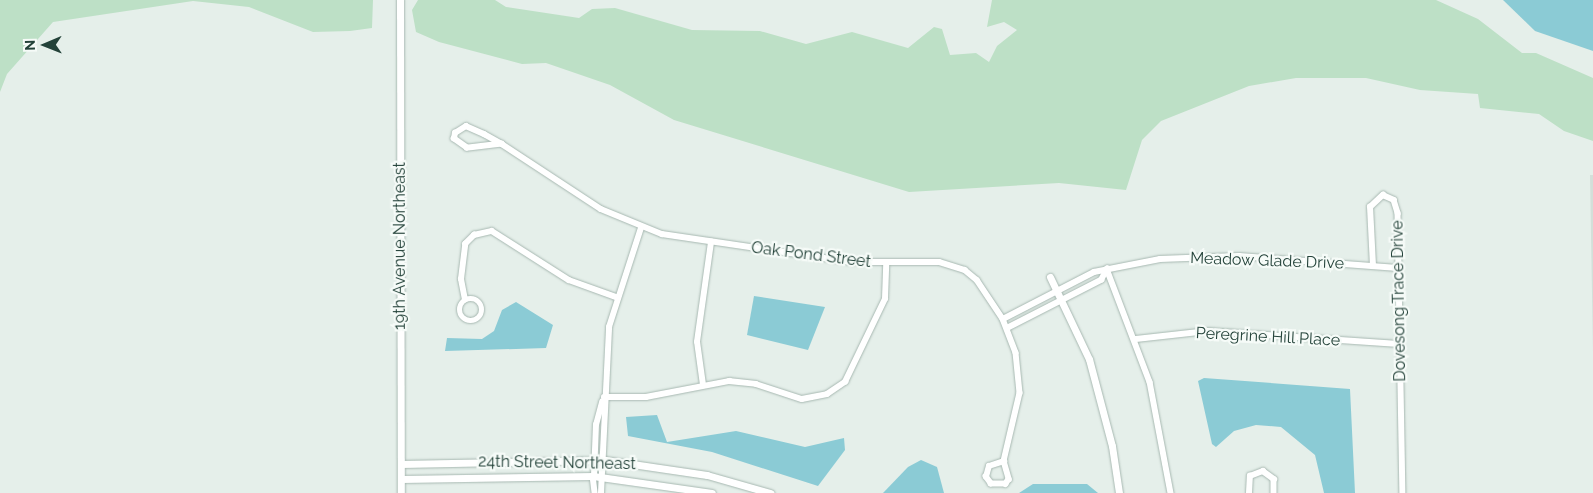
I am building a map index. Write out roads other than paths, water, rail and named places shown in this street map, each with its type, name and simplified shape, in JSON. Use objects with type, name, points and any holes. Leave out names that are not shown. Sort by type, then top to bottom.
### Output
[{"type":"street","name":"19th Avenue Northeast","points":[[400,0],[401,493]]},
{"type":"street","name":"Oak Pond Street","points":[[502,144],[467,148],[454,139],[455,132],[466,126],[502,144],[584,200],[641,228],[711,242],[851,262],[939,262],[965,270],[977,280],[1007,328],[1020,393],[1004,461],[1009,478],[1006,484],[991,484],[986,477],[989,466],[1004,461]]},
{"type":"street","name":"Dovesong Trace Drive","points":[[1373,266],[1370,207],[1383,195],[1397,204],[1403,493]]},
{"type":"street","points":[[602,493],[605,460],[604,397],[607,344],[616,297],[641,228]]},
{"type":"street","points":[[466,300],[477,300],[482,306],[477,320],[461,316],[466,300],[463,250],[474,235],[492,232],[569,280],[616,297]]},
{"type":"street","points":[[703,385],[697,342],[711,242]]},
{"type":"street","name":"Meadow Glade Drive","points":[[1003,319],[1057,291],[1107,269],[1160,259],[1207,256],[1398,268]]},
{"type":"street","points":[[604,397],[646,397],[703,385],[745,381],[802,399],[836,389],[852,370],[884,299],[886,263]]},
{"type":"street","points":[[1007,328],[1100,280],[1107,269]]},
{"type":"street","points":[[1107,269],[1136,339],[1159,418],[1171,493]]},
{"type":"street","points":[[1050,277],[1062,300],[1100,397],[1119,493]]},
{"type":"street","name":"Peregrine Hill Place","points":[[1136,339],[1208,331],[1399,344]]},
{"type":"street","points":[[595,493],[593,476],[596,425],[604,397]]},
{"type":"street","name":"24th Street Northeast","points":[[401,464],[605,460],[706,475],[770,493]]},
{"type":"street","points":[[1248,493],[1250,476],[1263,471],[1274,479],[1274,493]]},
{"type":"street","name":"24th Street Northeast","points":[[401,479],[604,476],[712,493]]},
{"type":"water","points":[[1503,0],[1593,0],[1593,51],[1535,31]]},
{"type":"water","points":[[754,296],[825,307],[808,350],[747,335]]},
{"type":"water","points":[[516,302],[553,325],[546,348],[445,351],[447,338],[482,339],[494,331],[502,310]]},
{"type":"water","points":[[1204,378],[1350,389],[1355,493],[1324,493],[1315,455],[1281,427],[1256,425],[1234,431],[1216,447],[1212,444],[1198,381]]},
{"type":"water","points":[[657,415],[667,442],[736,431],[805,447],[844,438],[845,450],[818,486],[712,452],[628,436],[626,417]]},
{"type":"water","points":[[921,460],[937,467],[944,493],[883,493],[908,467]]},
{"type":"water","points":[[1033,484],[1087,484],[1098,493],[1019,493]]}]
